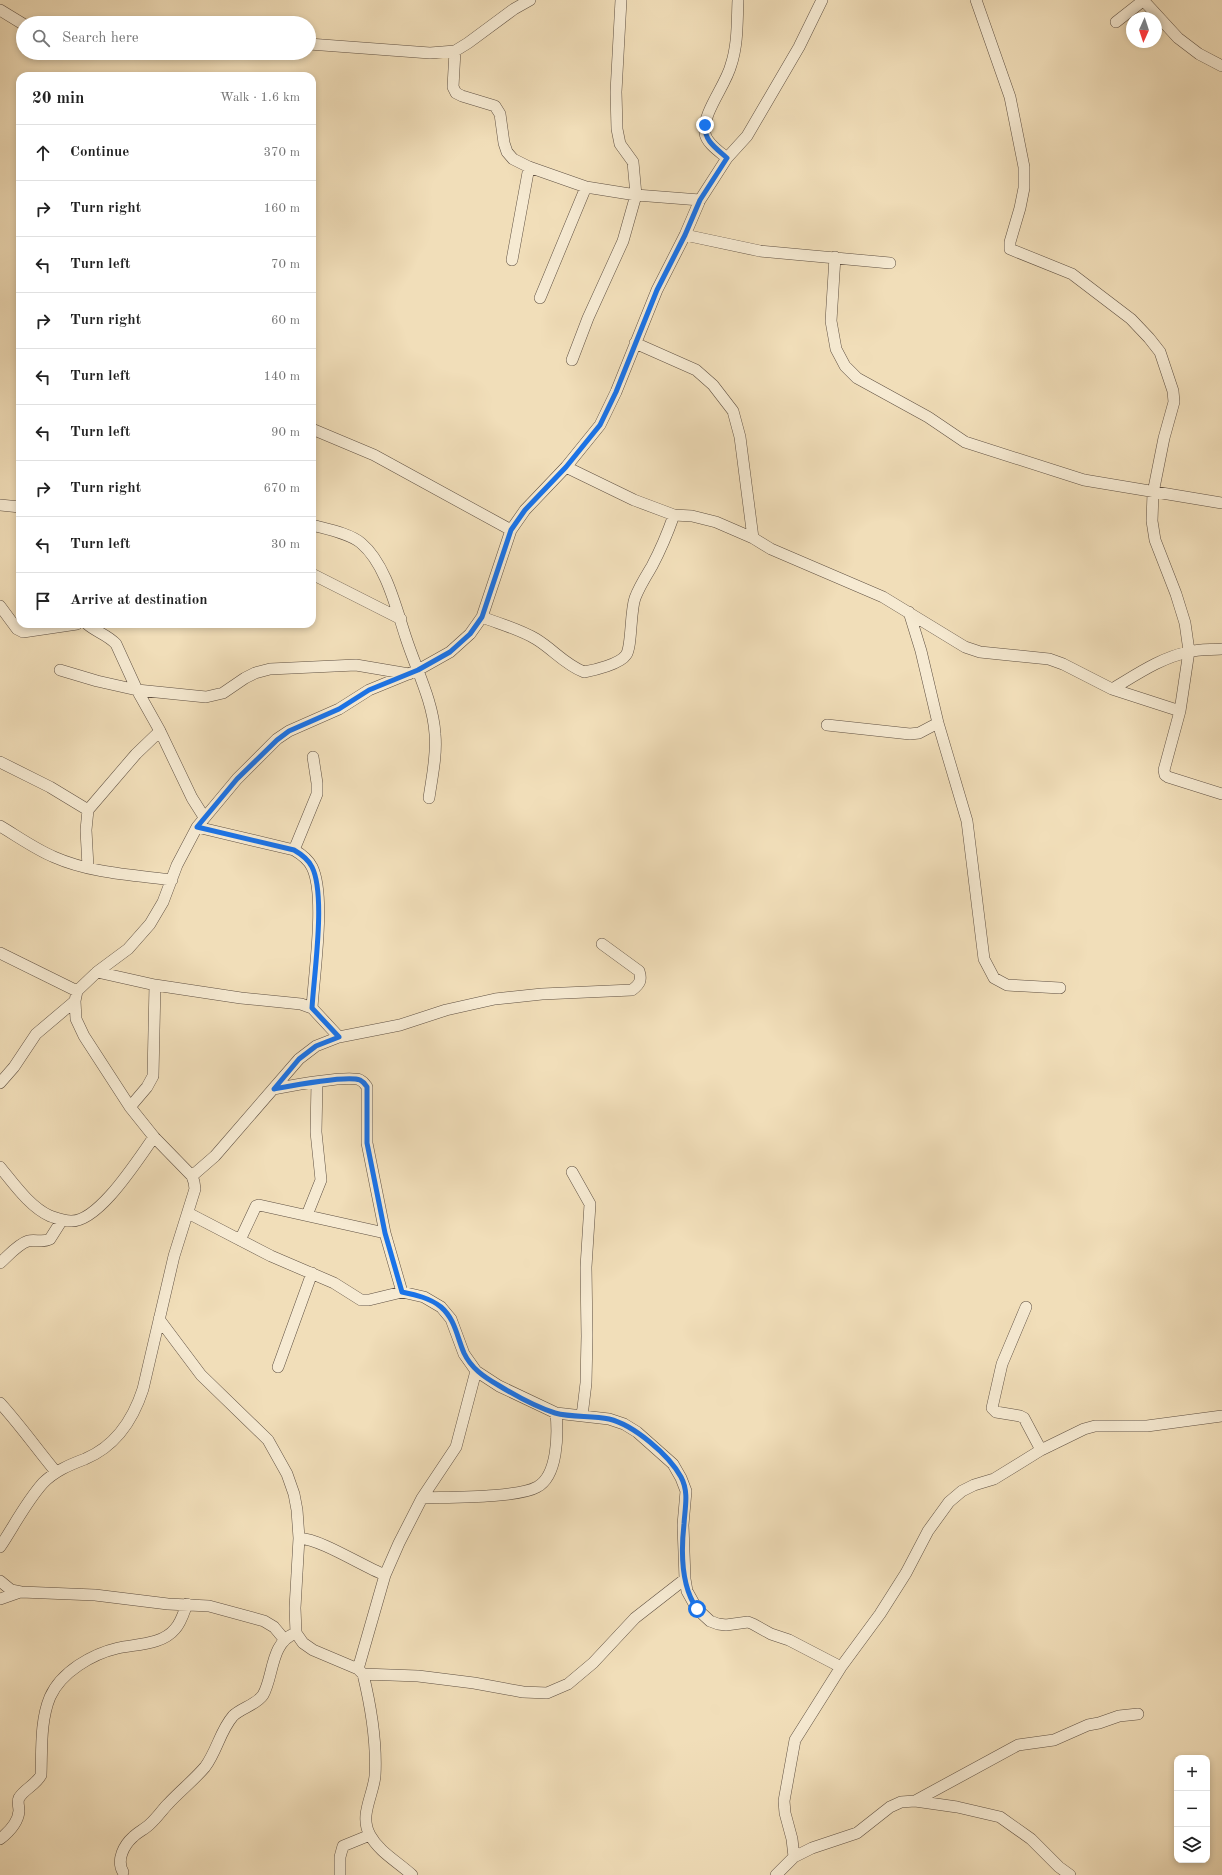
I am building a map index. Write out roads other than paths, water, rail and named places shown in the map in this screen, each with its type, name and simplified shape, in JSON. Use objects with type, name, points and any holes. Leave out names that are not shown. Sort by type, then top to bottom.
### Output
[{"type":"street","points":[[316,45],[430,53],[455,50],[468,43],[514,9],[530,0]]},
{"type":"street","points":[[572,360],[588,318],[623,241],[636,195],[633,162],[620,144],[617,129],[616,92],[621,0]]},
{"type":"street","points":[[727,158],[707,139],[704,132],[710,110],[731,67],[734,57],[738,0]]},
{"type":"street","points":[[0,1083],[14,1067],[36,1034],[76,996],[97,972],[128,948],[150,924],[163,902],[177,865],[197,827],[237,779],[264,751],[289,731],[320,718],[369,690],[414,672],[461,644],[470,634],[482,617],[511,530],[525,510],[566,467],[600,425],[616,392],[657,290],[685,235],[700,200],[727,158],[747,136],[799,47],[822,0]]},
{"type":"street","points":[[976,0],[1010,97],[1024,167],[1024,188],[1010,242],[1010,249],[1072,274],[1130,319],[1149,338],[1160,352],[1173,391],[1174,402],[1164,438],[1153,493],[1152,521],[1155,540],[1176,594],[1185,623],[1189,651],[1180,711],[1164,770],[1165,775],[1222,794]]},
{"type":"street","points":[[1116,22],[1143,0],[1178,38],[1199,54],[1222,66]]},
{"type":"street","points":[[0,10],[16,20]]},
{"type":"street","points":[[455,50],[453,87],[456,93],[495,106],[500,114],[504,143],[507,152],[513,159],[529,167],[586,187],[636,195],[700,200]]},
{"type":"street","points":[[512,260],[529,167]]},
{"type":"street","points":[[540,298],[586,187]]},
{"type":"street","points":[[685,235],[760,251],[890,262]]},
{"type":"street","points":[[835,257],[831,321],[836,349],[845,366],[857,378],[928,417],[964,442],[1084,480],[1153,493],[1222,503]]},
{"type":"street","points":[[635,343],[696,370],[713,385],[733,411],[740,437],[753,538]]},
{"type":"street","points":[[316,431],[374,455],[511,530]]},
{"type":"street","points":[[566,467],[634,500],[674,515],[692,516],[716,522],[753,538],[771,549],[883,597],[965,647],[980,652],[1049,659],[1063,664],[1112,689],[1180,711]]},
{"type":"street","points":[[0,505],[16,507]]},
{"type":"street","points":[[482,617],[531,637],[565,662],[584,672],[611,665],[627,655],[629,648],[631,617],[635,598],[668,532],[674,515]]},
{"type":"street","points":[[316,526],[334,530],[360,542],[375,560],[387,580],[401,619],[414,672],[433,720],[435,734],[435,756],[429,798]]},
{"type":"street","points":[[316,576],[401,619]]},
{"type":"street","points":[[0,606],[16,628]]},
{"type":"street","points":[[909,612],[938,723],[957,784],[970,833],[984,959],[994,978],[1006,985],[1060,988]]},
{"type":"street","points":[[16,628],[23,632],[50,628]]},
{"type":"street","points":[[92,628],[111,638],[116,644],[137,690],[160,731],[192,798],[204,817]]},
{"type":"street","points":[[1112,689],[1158,662],[1189,651],[1222,649]]},
{"type":"street","points":[[60,670],[97,681],[137,690],[206,697],[223,694],[245,678],[255,673],[270,669],[343,665],[367,666],[414,672]]},
{"type":"street","points":[[827,724],[910,734],[919,733],[938,723]]},
{"type":"street","points":[[88,867],[86,830],[88,810],[136,754],[160,731]]},
{"type":"street","points":[[294,850],[317,794],[313,757]]},
{"type":"street","points":[[0,762],[50,787],[88,810]]},
{"type":"street","points":[[0,826],[53,857],[88,867],[172,880]]},
{"type":"street","points":[[197,827],[294,850],[304,856],[311,865],[315,876],[319,900],[312,1008]]},
{"type":"street","points":[[192,1176],[215,1156],[299,1059],[316,1046],[339,1037],[400,1025],[446,1010],[495,999],[542,994],[632,990],[639,985],[641,978],[639,971],[602,944]]},
{"type":"street","points":[[0,953],[76,996]]},
{"type":"street","points":[[97,972],[155,985],[301,1004],[312,1008],[339,1037]]},
{"type":"street","points":[[130,1107],[147,1087],[152,1076],[155,985]]},
{"type":"street","points":[[0,1547],[43,1484],[56,1472],[71,1463],[97,1452],[120,1435],[130,1421],[138,1406],[143,1389],[174,1256],[195,1189],[192,1176],[154,1137],[130,1107],[84,1036],[76,1019],[76,996]]},
{"type":"street","points":[[274,1089],[317,1082],[356,1079],[362,1081],[367,1087],[367,1143],[385,1233],[402,1292]]},
{"type":"street","points":[[307,1215],[321,1180],[316,1132],[317,1082]]},
{"type":"street","points":[[0,1167],[34,1204],[49,1215],[62,1220],[71,1221],[93,1213],[129,1173],[154,1137]]},
{"type":"street","points":[[572,1172],[590,1204],[586,1267],[586,1383],[582,1416]]},
{"type":"street","points":[[240,1240],[256,1206],[259,1205],[385,1233]]},
{"type":"street","points":[[188,1213],[240,1240],[334,1283],[361,1300],[369,1300],[402,1292],[424,1297],[441,1307],[451,1319],[464,1354],[476,1371],[499,1386],[556,1413],[609,1419],[624,1424],[637,1432],[673,1464],[686,1491],[683,1526],[685,1579],[692,1601],[710,1621],[726,1625],[748,1622],[771,1634],[789,1640],[841,1667]]},
{"type":"street","points":[[0,1263],[22,1244],[28,1241],[44,1241],[50,1239],[62,1220]]},
{"type":"street","points":[[278,1367],[312,1273]]},
{"type":"street","points":[[1026,1307],[1002,1364],[992,1408],[996,1412],[1024,1418],[1041,1450]]},
{"type":"street","points":[[159,1319],[201,1375],[268,1440],[287,1474],[294,1494],[299,1538],[295,1608],[296,1632],[303,1643],[313,1650],[360,1671],[474,1683],[523,1692],[547,1693],[568,1684],[593,1663],[635,1618],[685,1579]]},
{"type":"street","points":[[412,1875],[390,1857],[370,1835],[365,1818],[375,1777],[375,1738],[360,1671],[385,1575],[399,1543],[422,1498],[456,1447],[476,1371]]},
{"type":"street","points":[[0,1403],[18,1423],[24,1434],[56,1472]]},
{"type":"street","points":[[422,1498],[504,1494],[530,1490],[538,1487],[545,1481],[554,1459],[558,1433],[556,1413]]},
{"type":"street","points":[[794,1857],[784,1801],[793,1749],[799,1732],[825,1695],[841,1667],[880,1614],[906,1573],[928,1531],[950,1502],[962,1491],[974,1485],[994,1480],[1041,1450],[1084,1429],[1095,1426],[1147,1426],[1222,1416]]},
{"type":"street","points":[[299,1538],[305,1538],[338,1552],[364,1567],[385,1575]]},
{"type":"street","points":[[0,1581],[11,1590],[21,1592],[94,1595],[140,1602],[209,1606],[264,1621],[274,1627],[284,1639]]},
{"type":"street","points":[[0,1599],[21,1592]]},
{"type":"street","points":[[0,1839],[9,1831],[18,1819],[18,1803],[20,1797],[38,1782],[41,1775],[45,1717],[50,1696],[58,1684],[75,1668],[90,1659],[116,1648],[159,1640],[175,1629],[187,1604]]},
{"type":"street","points":[[125,1874],[120,1867],[122,1853],[133,1837],[151,1824],[204,1767],[227,1724],[234,1715],[256,1701],[262,1695],[273,1662],[284,1639],[296,1632]]},
{"type":"street","points":[[915,1801],[1018,1745],[1054,1740],[1088,1725],[1099,1723],[1118,1716],[1138,1714]]},
{"type":"street","points":[[776,1875],[794,1857],[828,1841],[857,1833],[890,1807],[902,1802],[915,1801],[1000,1817],[1031,1839],[1058,1867],[1070,1875]]},
{"type":"street","points":[[340,1875],[340,1857],[343,1846],[370,1835]]}]
